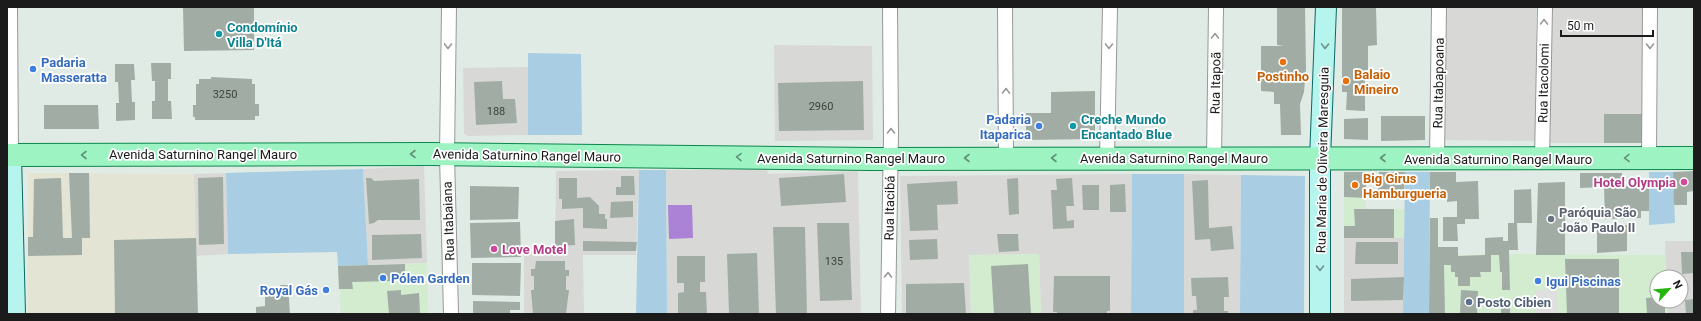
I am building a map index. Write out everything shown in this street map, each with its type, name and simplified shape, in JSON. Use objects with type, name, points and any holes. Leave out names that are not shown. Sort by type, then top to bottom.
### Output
[{"type":"main road","name":"Rua Maria de Oliveira Maresguia","points":[[1320,314],[1320,159],[1326,7]]},
{"type":"main road","name":"Avenida Saturnino Rangel Mauro","points":[[9,155],[447,155],[890,159],[1694,158]]},
{"type":"main road","points":[[9,155],[15,314]]},
{"type":"street","points":[[9,155],[10,7]]},
{"type":"street","name":"Rua Itabaiana","points":[[448,7],[447,155],[451,314]]},
{"type":"street","name":"Rua Itacibá","points":[[888,314],[890,7]]},
{"type":"street","points":[[1005,7],[1006,158]]},
{"type":"street","points":[[1107,158],[1110,7]]},
{"type":"street","name":"Rua Itapoã","points":[[1214,159],[1216,7]]},
{"type":"street","name":"Rua Itabapoana","points":[[1437,158],[1439,7]]},
{"type":"street","name":"Rua Itacolomi","points":[[1542,159],[1545,7]]},
{"type":"street","points":[[1649,158],[1650,7]]},
{"type":"shaded area","points":[[1442,7],[1536,7],[1536,141],[1441,140]]},
{"type":"shaded area","points":[[1550,7],[1645,7],[1643,143],[1548,143]]},
{"type":"shaded area","points":[[774,45],[872,46],[873,140],[775,141]]},
{"type":"shaded area","points":[[528,53],[581,54],[582,135],[528,135]]},
{"type":"shaded area","points":[[528,67],[528,135],[468,136],[464,134],[463,68]]},
{"type":"shaded area","points":[[424,166],[427,263],[368,265],[363,169]]},
{"type":"shaded area","points":[[363,169],[368,265],[338,266],[337,252],[228,254],[226,173]]},
{"type":"shaded area","points":[[767,169],[768,174],[858,171],[861,314],[667,314],[666,170]]},
{"type":"shaded area","points":[[639,170],[636,255],[583,255],[584,314],[524,314],[524,254],[555,254],[556,171]]},
{"type":"shaded area","points":[[639,170],[666,170],[667,314],[636,314]]},
{"type":"shaded area","points":[[1405,172],[1430,172],[1429,314],[1403,314]]},
{"type":"shaded area","points":[[1649,172],[1673,172],[1675,223],[1649,225]]},
{"type":"shaded area","points":[[28,173],[194,174],[198,314],[28,314]]},
{"type":"shaded area","points":[[226,173],[228,254],[196,256],[194,174]]},
{"type":"shaded area","points":[[1132,174],[1131,314],[1041,314],[1039,254],[969,255],[971,314],[902,314],[900,176]]},
{"type":"shaded area","points":[[1132,174],[1184,174],[1184,314],[1131,314]]},
{"type":"shaded area","points":[[1184,174],[1241,175],[1240,314],[1184,314]]},
{"type":"shaded area","points":[[1241,175],[1305,176],[1304,314],[1240,314]]},
{"type":"shaded area","points":[[1344,197],[1366,198],[1366,209],[1404,209],[1404,238],[1344,238]]},
{"type":"shaded area","points":[[668,205],[692,205],[693,238],[669,239]]},
{"type":"shaded area","points":[[1344,238],[1404,238],[1403,314],[1344,314]]},
{"type":"shaded area","points":[[1665,241],[1694,241],[1694,314],[1668,314],[1668,309],[1689,309],[1689,269],[1666,269]]},
{"type":"shaded area","points":[[1039,254],[1041,314],[971,314],[969,255]]},
{"type":"shaded area","points":[[1509,254],[1665,255],[1666,269],[1649,269],[1649,309],[1668,309],[1668,314],[1429,314],[1430,256]]},
{"type":"shaded area","name":"Pólen Garden","points":[[427,263],[428,314],[341,314],[338,266]]},
{"type":"shaded area","points":[[1557,289],[1558,314],[1536,314],[1535,290]]},
{"type":"building","name":"Condomínio Villa D'Itá","points":[[183,7],[254,7],[254,50],[184,51]]},
{"type":"building","points":[[1277,7],[1305,7],[1306,68],[1304,92],[1300,104],[1301,135],[1281,135],[1280,104],[1274,104],[1274,92],[1261,91],[1261,46],[1284,46],[1277,45]]},
{"type":"building","points":[[1342,7],[1376,7],[1377,45],[1368,46],[1368,70],[1365,70],[1365,111],[1346,110],[1347,92],[1342,92]]},
{"type":"building","points":[[151,63],[171,63],[171,79],[168,79],[168,101],[171,101],[172,119],[152,119],[152,101],[155,101],[155,81],[152,81]]},
{"type":"building","points":[[115,64],[134,64],[135,80],[131,80],[132,102],[135,102],[135,120],[116,121],[116,103],[119,103],[118,82],[115,82]]},
{"type":"building","points":[[211,77],[252,79],[252,84],[255,84],[255,104],[259,104],[259,116],[255,116],[255,120],[195,120],[195,117],[193,117],[193,105],[196,105],[196,84],[199,84],[199,79],[211,79]]},
{"type":"building","points":[[502,81],[503,99],[515,99],[517,123],[476,125],[474,82]]},
{"type":"building","points":[[863,81],[864,130],[779,131],[778,83]]},
{"type":"building","name":"Creche Mundo Encantado Blue","points":[[1095,91],[1095,139],[1026,140],[1026,113],[1051,113],[1051,92]]},
{"type":"building","points":[[44,105],[98,105],[99,129],[44,129]]},
{"type":"building","points":[[1604,114],[1643,114],[1643,143],[1604,143]]},
{"type":"building","points":[[1381,116],[1425,116],[1425,140],[1381,141]]},
{"type":"building","points":[[1368,118],[1368,140],[1344,139],[1344,119]]},
{"type":"building","name":"Hotel Olympia","points":[[1694,171],[1694,191],[1687,192],[1687,205],[1674,205],[1673,172]]},
{"type":"building","name":"Big Girus Hamburgueria","points":[[1344,172],[1366,172],[1366,198],[1344,197]]},
{"type":"building","points":[[1379,172],[1405,172],[1404,194],[1378,194]]},
{"type":"building","points":[[1430,172],[1456,172],[1456,182],[1478,181],[1479,219],[1465,219],[1465,224],[1457,224],[1458,241],[1443,241],[1443,217],[1457,217],[1457,201],[1447,202],[1447,196],[1430,197]]},
{"type":"building","points":[[69,173],[89,173],[90,238],[82,238],[82,255],[28,256],[28,237],[33,237],[34,179],[61,178],[63,238],[72,238]]},
{"type":"building","points":[[1580,173],[1622,173],[1622,186],[1649,185],[1649,211],[1641,211],[1641,218],[1605,219],[1604,187],[1580,188]]},
{"type":"building","points":[[844,174],[846,202],[781,206],[779,178]]},
{"type":"building","points":[[621,176],[634,176],[635,195],[616,195],[616,187],[621,187]]},
{"type":"building","points":[[223,177],[224,244],[199,245],[198,178]]},
{"type":"building","points":[[366,178],[371,178],[374,181],[419,179],[420,220],[378,220],[369,224]]},
{"type":"building","points":[[559,178],[577,178],[577,198],[590,197],[599,206],[599,214],[605,214],[605,219],[607,219],[607,229],[583,228],[583,208],[562,209],[562,199],[559,199]]},
{"type":"building","points":[[1018,178],[1019,214],[1009,215],[1007,179]]},
{"type":"building","points":[[1072,178],[1074,206],[1066,206],[1067,221],[1074,220],[1074,228],[1053,229],[1051,190],[1057,190],[1056,179]]},
{"type":"building","points":[[1208,180],[1209,228],[1232,226],[1234,249],[1211,251],[1210,239],[1195,240],[1192,181]]},
{"type":"building","points":[[957,181],[958,204],[937,205],[938,230],[910,231],[907,184]]},
{"type":"building","name":"Paróquia São João Paulo II","points":[[1565,182],[1565,255],[1536,255],[1538,183]]},
{"type":"building","points":[[1125,184],[1126,212],[1110,212],[1110,185]]},
{"type":"building","points":[[1082,185],[1099,185],[1099,210],[1083,210]]},
{"type":"building","points":[[470,186],[519,187],[518,219],[470,220]]},
{"type":"building","points":[[1531,189],[1532,223],[1517,223],[1518,250],[1509,250],[1510,290],[1502,290],[1502,272],[1500,272],[1499,255],[1491,255],[1491,272],[1480,272],[1481,277],[1470,277],[1470,286],[1458,286],[1458,277],[1455,277],[1455,272],[1451,272],[1451,265],[1444,265],[1445,314],[1429,314],[1430,218],[1438,218],[1438,247],[1458,247],[1458,256],[1485,255],[1485,238],[1503,237],[1503,241],[1508,241],[1508,223],[1514,223],[1514,190]]},
{"type":"building","points":[[633,201],[633,217],[610,218],[611,202]]},
{"type":"building","points":[[1354,209],[1394,209],[1394,238],[1344,238],[1344,226],[1355,226]]},
{"type":"building","points":[[574,219],[575,245],[555,246],[555,221]]},
{"type":"building","points":[[520,222],[521,257],[471,258],[470,223]]},
{"type":"building","points":[[817,223],[849,223],[852,300],[820,301]]},
{"type":"building","points":[[1627,225],[1627,251],[1597,253],[1597,226]]},
{"type":"building","points":[[773,227],[805,227],[807,314],[776,314]]},
{"type":"building","points":[[421,234],[422,258],[372,260],[372,235]]},
{"type":"building","points":[[997,234],[1018,234],[1019,251],[999,252]]},
{"type":"building","points":[[196,238],[198,314],[115,314],[114,240]]},
{"type":"building","points":[[937,239],[938,259],[910,260],[909,240]]},
{"type":"building","points":[[583,241],[637,242],[636,251],[583,251]]},
{"type":"building","points":[[1356,242],[1398,242],[1398,264],[1355,264]]},
{"type":"building","points":[[1681,252],[1694,252],[1694,273],[1689,273],[1689,269],[1682,269]]},
{"type":"building","points":[[757,253],[759,314],[729,314],[727,254]]},
{"type":"building","points":[[677,256],[705,256],[705,282],[700,282],[700,292],[706,292],[707,314],[678,314],[678,293],[684,292],[684,283],[677,283]]},
{"type":"building","points":[[1565,259],[1619,259],[1619,314],[1567,314]]},
{"type":"building","points":[[536,261],[565,261],[565,270],[569,270],[569,276],[566,276],[566,290],[569,290],[566,314],[533,314],[531,290],[534,290],[534,276],[531,276],[531,269],[535,269]]},
{"type":"building","points":[[472,263],[521,263],[520,296],[472,295]]},
{"type":"building","points":[[405,264],[405,276],[391,276],[391,281],[352,282],[353,289],[339,289],[338,266]]},
{"type":"building","points":[[1028,264],[1031,314],[994,314],[991,266]]},
{"type":"building","points":[[1054,276],[1110,276],[1110,311],[1107,311],[1107,314],[1057,314],[1057,312],[1053,312]]},
{"type":"building","points":[[1228,277],[1229,297],[1224,297],[1224,311],[1228,311],[1228,314],[1193,314],[1193,310],[1197,310],[1196,296],[1192,296],[1191,278]]},
{"type":"building","points":[[1404,277],[1403,300],[1351,301],[1351,279]]},
{"type":"building","points":[[964,283],[966,314],[906,314],[906,284]]},
{"type":"building","points":[[280,285],[288,285],[290,314],[256,314],[256,307],[265,306],[265,292],[281,292]]},
{"type":"building","points":[[401,290],[401,295],[419,293],[420,314],[389,314],[387,291]]},
{"type":"building","name":"Posto Cibien","points":[[1461,290],[1478,291],[1477,314],[1460,314]]},
{"type":"building","points":[[1646,298],[1649,298],[1649,309],[1665,309],[1665,314],[1647,314]]},
{"type":"building","points":[[1694,299],[1694,314],[1686,314],[1686,309],[1689,309],[1689,300]]},
{"type":"building","points":[[473,301],[520,302],[520,310],[510,310],[510,314],[473,314]]},
{"type":"building","points":[[1501,306],[1510,306],[1510,314],[1501,314]]},
{"type":"place","name":"Condomínio Villa D'Itá","points":[[219,34]]},
{"type":"place","name":"Postinho","points":[[1283,62]]},
{"type":"place","name":"Padaria Masseratta","points":[[33,69]]},
{"type":"place","name":"Balaio Mineiro","points":[[1346,81]]},
{"type":"place","name":"Padaria Itaparica","points":[[1039,126]]},
{"type":"place","name":"Creche Mundo Encantado Blue","points":[[1073,126]]},
{"type":"place","name":"Hotel Olympia","points":[[1684,182]]},
{"type":"place","name":"Big Girus Hamburgueria","points":[[1355,185]]},
{"type":"place","name":"Paróquia São João Paulo II","points":[[1551,219]]},
{"type":"place","name":"Love Motel","points":[[494,249]]},
{"type":"place","name":"Pólen Garden","points":[[383,278]]},
{"type":"place","name":"Igui Piscinas","points":[[1538,281]]},
{"type":"place","name":"Royal Gás","points":[[326,290]]},
{"type":"place","name":"Posto Cibien","points":[[1469,302]]}]
